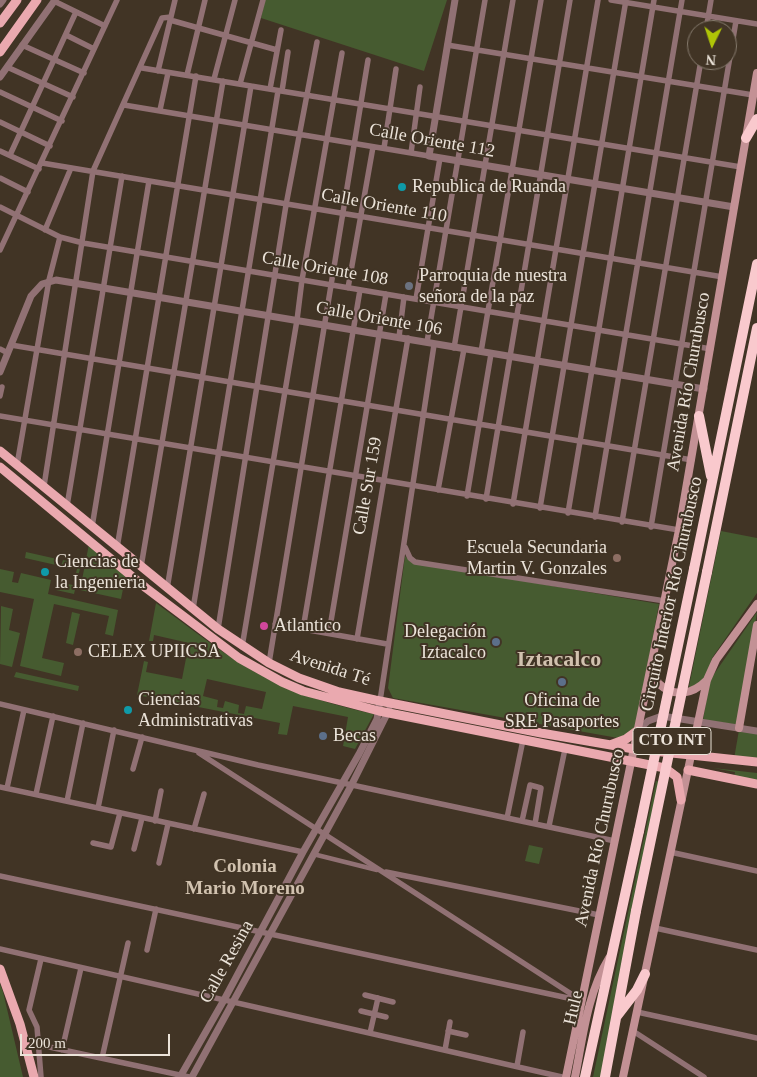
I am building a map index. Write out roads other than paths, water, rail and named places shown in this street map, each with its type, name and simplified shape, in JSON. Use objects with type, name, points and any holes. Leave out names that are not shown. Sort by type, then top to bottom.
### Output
[{"type":"highway","points":[[746,138],[757,119]]},
{"type":"highway","name":"Circuito Interior Río Churubusco","points":[[585,1077],[614,950],[757,264]]},
{"type":"highway","name":"Circuito Interior Río Churubusco","points":[[605,1077],[636,910],[757,328]]},
{"type":"highway","points":[[699,416],[712,483]]},
{"type":"highway","points":[[616,1017],[637,990],[645,974]]},
{"type":"main road","points":[[0,24],[17,0]]},
{"type":"main road","points":[[0,52],[37,0]]},
{"type":"main road","name":"Avenida Río Churubusco","points":[[566,1077],[679,530],[757,73]]},
{"type":"main road","name":"Avenida Té","points":[[0,451],[167,590],[242,647],[306,681],[379,706]]},
{"type":"main road","name":"Avenida Té","points":[[0,467],[146,588],[239,658],[282,682],[303,691],[634,750],[691,754],[757,762]]},
{"type":"main road","name":"CTO INT","points":[[623,1077],[707,680],[716,660],[757,604]]},
{"type":"main road","points":[[739,728],[754,656],[757,625]]},
{"type":"main road","points":[[652,660],[656,680],[670,691],[690,692],[707,680]]},
{"type":"main road","name":"Avenida Té","points":[[390,708],[523,740],[665,768],[671,771],[678,780],[681,800]]},
{"type":"main road","points":[[610,745],[626,740],[637,731]]},
{"type":"main road","points":[[688,770],[757,784]]},
{"type":"main road","name":"Hule","points":[[575,1077],[591,997],[599,975],[614,950]]},
{"type":"main road","points":[[0,969],[20,1024],[34,1077]]},
{"type":"street","points":[[0,4],[3,0]]},
{"type":"street","points":[[0,77],[54,0],[105,26]]},
{"type":"street","points":[[158,72],[175,0]]},
{"type":"street","points":[[187,75],[205,0]]},
{"type":"street","points":[[214,79],[235,0]]},
{"type":"street","points":[[240,84],[263,0]]},
{"type":"street","points":[[430,156],[455,0]]},
{"type":"street","points":[[427,342],[485,0]]},
{"type":"street","points":[[454,348],[513,0]]},
{"type":"street","points":[[481,352],[542,0]]},
{"type":"street","points":[[486,499],[570,0]]},
{"type":"street","points":[[513,504],[598,0]]},
{"type":"street","points":[[611,0],[626,1],[729,20]]},
{"type":"street","points":[[568,513],[654,0]]},
{"type":"street","points":[[595,517],[682,0]]},
{"type":"street","points":[[708,20],[711,0]]},
{"type":"street","points":[[0,250],[62,121],[115,1]]},
{"type":"street","points":[[540,508],[626,1]]},
{"type":"street","points":[[10,155],[76,12]]},
{"type":"street","points":[[44,486],[93,172],[142,68],[162,18],[170,18],[197,28],[277,50]]},
{"type":"street","points":[[737,21],[757,24]]},
{"type":"street","points":[[270,89],[281,30]]},
{"type":"street","points":[[66,36],[94,49]]},
{"type":"street","points":[[218,629],[258,387],[274,275],[317,42]]},
{"type":"street","points":[[22,45],[84,73]]},
{"type":"street","points":[[447,45],[753,95]]},
{"type":"street","points":[[193,609],[231,383],[259,200],[288,52]]},
{"type":"street","points":[[242,647],[274,462],[302,280],[342,54]]},
{"type":"street","points":[[269,663],[368,60]]},
{"type":"street","points":[[7,67],[72,97]]},
{"type":"street","points":[[142,68],[741,166]]},
{"type":"street","points":[[384,148],[396,69]]},
{"type":"street","points":[[622,522],[699,70]]},
{"type":"street","points":[[651,526],[728,70]]},
{"type":"street","points":[[160,110],[168,73]]},
{"type":"street","points":[[117,548],[176,186],[196,76]]},
{"type":"street","points":[[141,567],[223,81]]},
{"type":"street","points":[[167,590],[251,86]]},
{"type":"street","points":[[412,153],[420,87]]},
{"type":"street","points":[[0,92],[62,121]]},
{"type":"street","name":"Calle Oriente 112","points":[[124,105],[734,207]]},
{"type":"street","points":[[0,122],[50,146]]},
{"type":"street","points":[[348,288],[373,147]]},
{"type":"street","name":"Calle Oriente 110","points":[[0,151],[40,166],[71,168],[122,176],[610,260],[722,277]]},
{"type":"street","points":[[416,299],[440,158]]},
{"type":"street","points":[[45,230],[71,168]]},
{"type":"street","points":[[67,506],[122,176]]},
{"type":"street","points":[[0,178],[28,192]]},
{"type":"street","points":[[92,526],[149,181]]},
{"type":"street","name":"Calle Oriente 108","points":[[0,207],[60,237],[83,243],[711,349]]},
{"type":"street","points":[[17,465],[49,280],[60,237]]},
{"type":"street","points":[[0,372],[31,296],[38,287],[49,280]]},
{"type":"street","name":"Calle Oriente 106","points":[[49,280],[158,296],[380,333],[434,345],[704,389]]},
{"type":"street","points":[[303,629],[360,290]]},
{"type":"street","points":[[329,634],[386,294]]},
{"type":"street","points":[[399,337],[404,297]]},
{"type":"street","name":"Calle Sur 159","points":[[357,639],[408,338]]},
{"type":"street","points":[[11,345],[692,460]]},
{"type":"street","points":[[379,706],[434,345]]},
{"type":"street","points":[[0,349],[8,353]]},
{"type":"street","points":[[438,490],[464,349]]},
{"type":"street","points":[[467,496],[491,354]]},
{"type":"street","points":[[0,396],[2,386]]},
{"type":"street","points":[[0,416],[384,480],[513,504],[679,530]]},
{"type":"street","points":[[405,545],[410,558],[415,562],[664,601]]},
{"type":"street","points":[[275,624],[387,644]]},
{"type":"street","points":[[0,704],[351,786],[615,841]]},
{"type":"street","name":"Calle Resina","points":[[183,1076],[302,852],[377,719],[379,706]]},
{"type":"street","name":"Calle Resina","points":[[192,1077],[351,786],[390,708]]},
{"type":"street","points":[[7,788],[24,710]]},
{"type":"street","points":[[36,794],[53,716]]},
{"type":"street","points":[[637,731],[648,721],[657,717],[698,721],[757,732]]},
{"type":"street","points":[[67,801],[83,723]]},
{"type":"street","points":[[98,808],[114,730]]},
{"type":"street","points":[[133,769],[142,737]]},
{"type":"street","points":[[507,818],[523,740]]},
{"type":"street","points":[[548,826],[565,749]]},
{"type":"street","points":[[195,751],[582,1001]]},
{"type":"street","points":[[522,821],[530,785],[541,788],[535,824]]},
{"type":"street","points":[[0,786],[302,852]]},
{"type":"street","points":[[155,821],[161,791]]},
{"type":"street","points":[[194,829],[204,794]]},
{"type":"street","points":[[93,843],[111,847],[120,813]]},
{"type":"street","points":[[134,849],[142,818]]},
{"type":"street","points":[[158,863],[168,824]]},
{"type":"street","points":[[670,852],[757,871]]},
{"type":"street","points":[[313,854],[382,871],[600,915]]},
{"type":"street","points":[[0,876],[582,1001]]},
{"type":"street","points":[[147,950],[156,909]]},
{"type":"street","points":[[655,928],[757,950]]},
{"type":"street","points":[[102,1058],[128,943]]},
{"type":"street","points":[[0,949],[562,1077]]},
{"type":"street","points":[[41,959],[30,1010],[37,1027],[40,1045],[41,1077]]},
{"type":"street","points":[[62,1050],[81,968]]},
{"type":"street","points":[[365,995],[393,1002]]},
{"type":"street","points":[[370,1033],[378,998]]},
{"type":"street","points":[[361,1011],[386,1017]]},
{"type":"street","points":[[637,1012],[757,1038]]},
{"type":"street","points":[[444,1050],[450,1022]]},
{"type":"street","points":[[633,1030],[704,1077]]},
{"type":"street","points":[[448,1032],[466,1035]]},
{"type":"street","points":[[517,1066],[523,1032]]},
{"type":"street","points":[[40,1045],[183,1076]]},
{"type":"place","name":"Republica de Ruanda","points":[[402,187]]},
{"type":"place","name":"Parroquia de nuestra señora de la paz","points":[[409,286]]},
{"type":"place","name":"Escuela Secundaria Martin V. Gonzales","points":[[617,558]]},
{"type":"place","name":"Ciencias de la Ingenieria","points":[[45,572]]},
{"type":"place","name":"Atlantico","points":[[264,626]]},
{"type":"place","name":"Delegación Iztacalco","points":[[496,642]]},
{"type":"place","name":"CELEX UPIICSA","points":[[78,652]]},
{"type":"place","name":"Oficina de SRE Pasaportes","points":[[562,682]]},
{"type":"place","name":"Ciencias Administrativas","points":[[128,710]]},
{"type":"place","name":"Becas","points":[[323,736]]},
{"type":"district","name":"Iztacalco","points":[[559,660]]},
{"type":"district","name":"Colonia Mario Moreno","points":[[245,878]]}]
